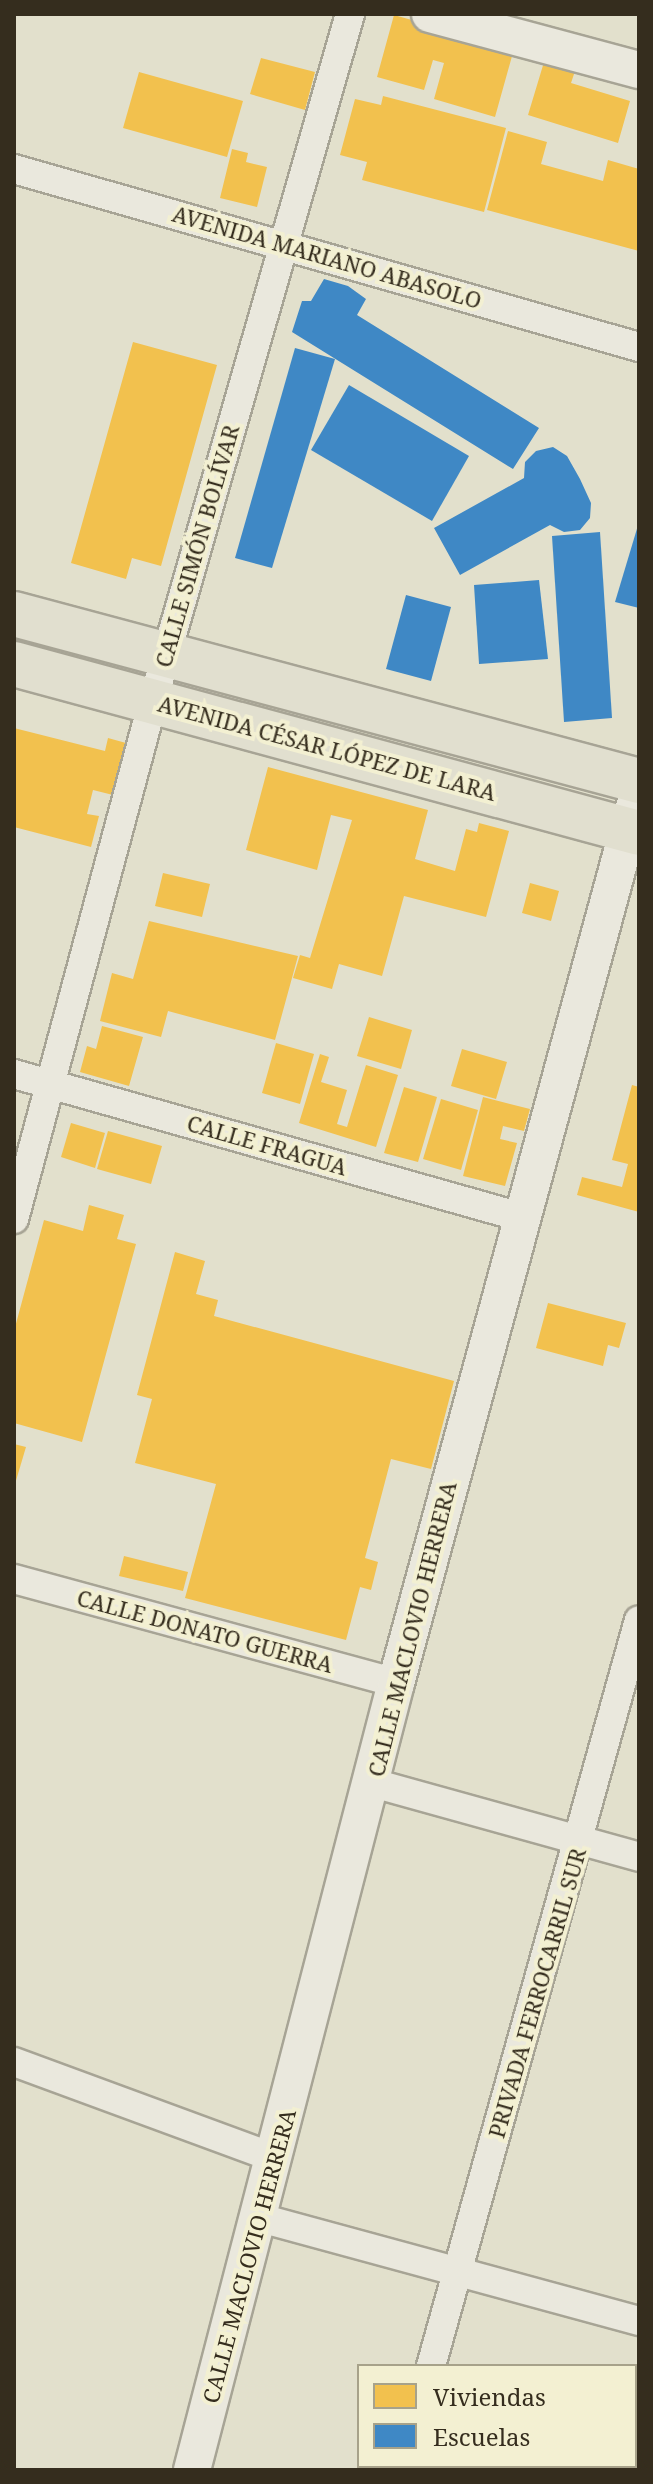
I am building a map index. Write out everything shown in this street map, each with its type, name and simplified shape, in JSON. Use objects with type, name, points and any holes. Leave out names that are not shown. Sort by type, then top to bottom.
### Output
[{"type":"main road","points":[[14,614],[165,657],[639,781]]},
{"type":"main road","name":"AVENIDA CÉSAR LÓPEZ DE LARA","points":[[14,664],[153,701],[636,817]]},
{"type":"street","name":"CALLE SIMÓN BOLÍVAR","points":[[14,1219],[165,657],[350,14]]},
{"type":"street","points":[[430,14],[639,70]]},
{"type":"street","name":"AVENIDA MARIANO ABASOLO","points":[[14,169],[639,347]]},
{"type":"street","name":"CALLE MACLOVIO HERRERA","points":[[192,2470],[373,1783],[396,1683],[521,1217],[636,817]]},
{"type":"street","name":"CALLE FRAGUA","points":[[14,1074],[521,1217]]},
{"type":"street","name":"CALLE DONATO GUERRA","points":[[14,1579],[396,1683]]},
{"type":"street","name":"PRIVADA FERROCARRIL SUR","points":[[432,2364],[639,1620]]},
{"type":"street","points":[[373,1783],[639,1857]]},
{"type":"street","points":[[14,2062],[275,2158]]},
{"type":"street","points":[[260,2218],[639,2321]]},
{"type":"building: Viviendas","points":[[394,15],[514,49],[495,117],[434,99],[444,63],[433,60],[424,90],[377,77]]},
{"type":"building: Viviendas","points":[[261,58],[315,72],[305,110],[250,94]]},
{"type":"building: Viviendas","points":[[544,62],[575,71],[571,83],[630,101],[618,143],[528,115]]},
{"type":"building: Viviendas","points":[[139,72],[243,101],[227,157],[123,128]]},
{"type":"building: Viviendas","points":[[383,96],[506,128],[484,212],[362,180],[367,162],[340,155],[355,99],[381,105]]},
{"type":"building: Viviendas","points":[[508,131],[547,142],[541,164],[603,181],[608,160],[639,169],[639,251],[487,210]]},
{"type":"building: Viviendas","points":[[232,149],[248,153],[246,162],[267,167],[257,207],[220,198]]},
{"type":"building: Viviendas","points":[[133,342],[217,365],[161,566],[132,558],[126,579],[71,563]]},
{"type":"building: Viviendas","points":[[14,728],[105,751],[108,738],[126,743],[113,795],[93,790],[87,814],[99,816],[91,847],[14,827]]},
{"type":"building: Viviendas","points":[[268,767],[428,810],[415,859],[455,871],[466,829],[477,832],[479,823],[509,831],[486,917],[404,896],[382,976],[339,964],[332,989],[293,978],[300,955],[310,958],[352,820],[331,815],[317,870],[246,850]]},
{"type":"building: Viviendas","points":[[163,873],[210,884],[202,917],[155,906]]},
{"type":"building: Viviendas","points":[[530,883],[559,891],[551,921],[522,913]]},
{"type":"building: Viviendas","points":[[149,921],[298,956],[275,1040],[168,1011],[161,1037],[100,1021],[112,973],[133,979]]},
{"type":"building: Viviendas","points":[[369,1017],[412,1030],[401,1069],[357,1056]]},
{"type":"building: Viviendas","points":[[102,1026],[143,1037],[129,1086],[80,1072],[87,1046],[96,1049]]},
{"type":"building: Viviendas","points":[[276,1043],[314,1054],[300,1104],[262,1093]]},
{"type":"building: Viviendas","points":[[462,1049],[507,1062],[496,1099],[451,1086]]},
{"type":"building: Viviendas","points":[[320,1054],[329,1057],[321,1082],[347,1090],[337,1124],[347,1127],[366,1065],[398,1075],[376,1147],[299,1123]]},
{"type":"building: Viviendas","points":[[632,1085],[639,1087],[639,1212],[577,1195],[582,1177],[622,1187],[628,1164],[612,1160]]},
{"type":"building: Viviendas","points":[[404,1087],[437,1097],[418,1162],[384,1153]]},
{"type":"building: Viviendas","points":[[483,1097],[530,1109],[524,1131],[503,1126],[500,1139],[517,1143],[505,1186],[463,1176]]},
{"type":"building: Viviendas","points":[[441,1099],[478,1110],[461,1170],[423,1159]]},
{"type":"building: Viviendas","points":[[71,1123],[105,1133],[95,1168],[61,1157]]},
{"type":"building: Viviendas","points":[[108,1131],[162,1146],[151,1184],[97,1169]]},
{"type":"building: Viviendas","points":[[89,1205],[124,1215],[117,1239],[136,1244],[82,1442],[14,1423],[14,1331],[44,1220],[83,1231]]},
{"type":"building: Viviendas","points":[[175,1252],[205,1261],[196,1294],[218,1300],[214,1316],[454,1381],[431,1469],[391,1459],[365,1558],[378,1562],[371,1590],[360,1587],[346,1640],[185,1598],[216,1484],[135,1463],[152,1399],[137,1395]]},
{"type":"building: Viviendas","points":[[548,1303],[626,1323],[619,1348],[608,1345],[603,1366],[536,1348]]},
{"type":"building: Viviendas","points":[[14,1444],[26,1447],[15,1484],[14,1484]]},
{"type":"building: Viviendas","points":[[124,1556],[188,1572],[183,1591],[119,1576]]},
{"type":"building: Escuelas","points":[[324,279],[348,286],[366,299],[357,315],[539,428],[513,469],[292,332],[302,301],[311,301]]},
{"type":"building: Escuelas","points":[[295,348],[335,359],[272,568],[235,558]]},
{"type":"building: Escuelas","points":[[349,385],[469,456],[432,521],[311,450]]},
{"type":"building: Escuelas","points":[[553,447],[567,456],[580,479],[591,503],[590,518],[580,530],[564,532],[550,525],[460,575],[434,528],[524,478],[525,462],[536,451]]},
{"type":"building: Escuelas","points":[[639,522],[639,608],[615,602]]},
{"type":"building: Escuelas","points":[[600,532],[612,718],[564,722],[552,536]]},
{"type":"building: Escuelas","points":[[539,580],[548,659],[479,664],[474,585]]},
{"type":"building: Escuelas","points":[[406,595],[451,607],[431,681],[386,669]]}]
